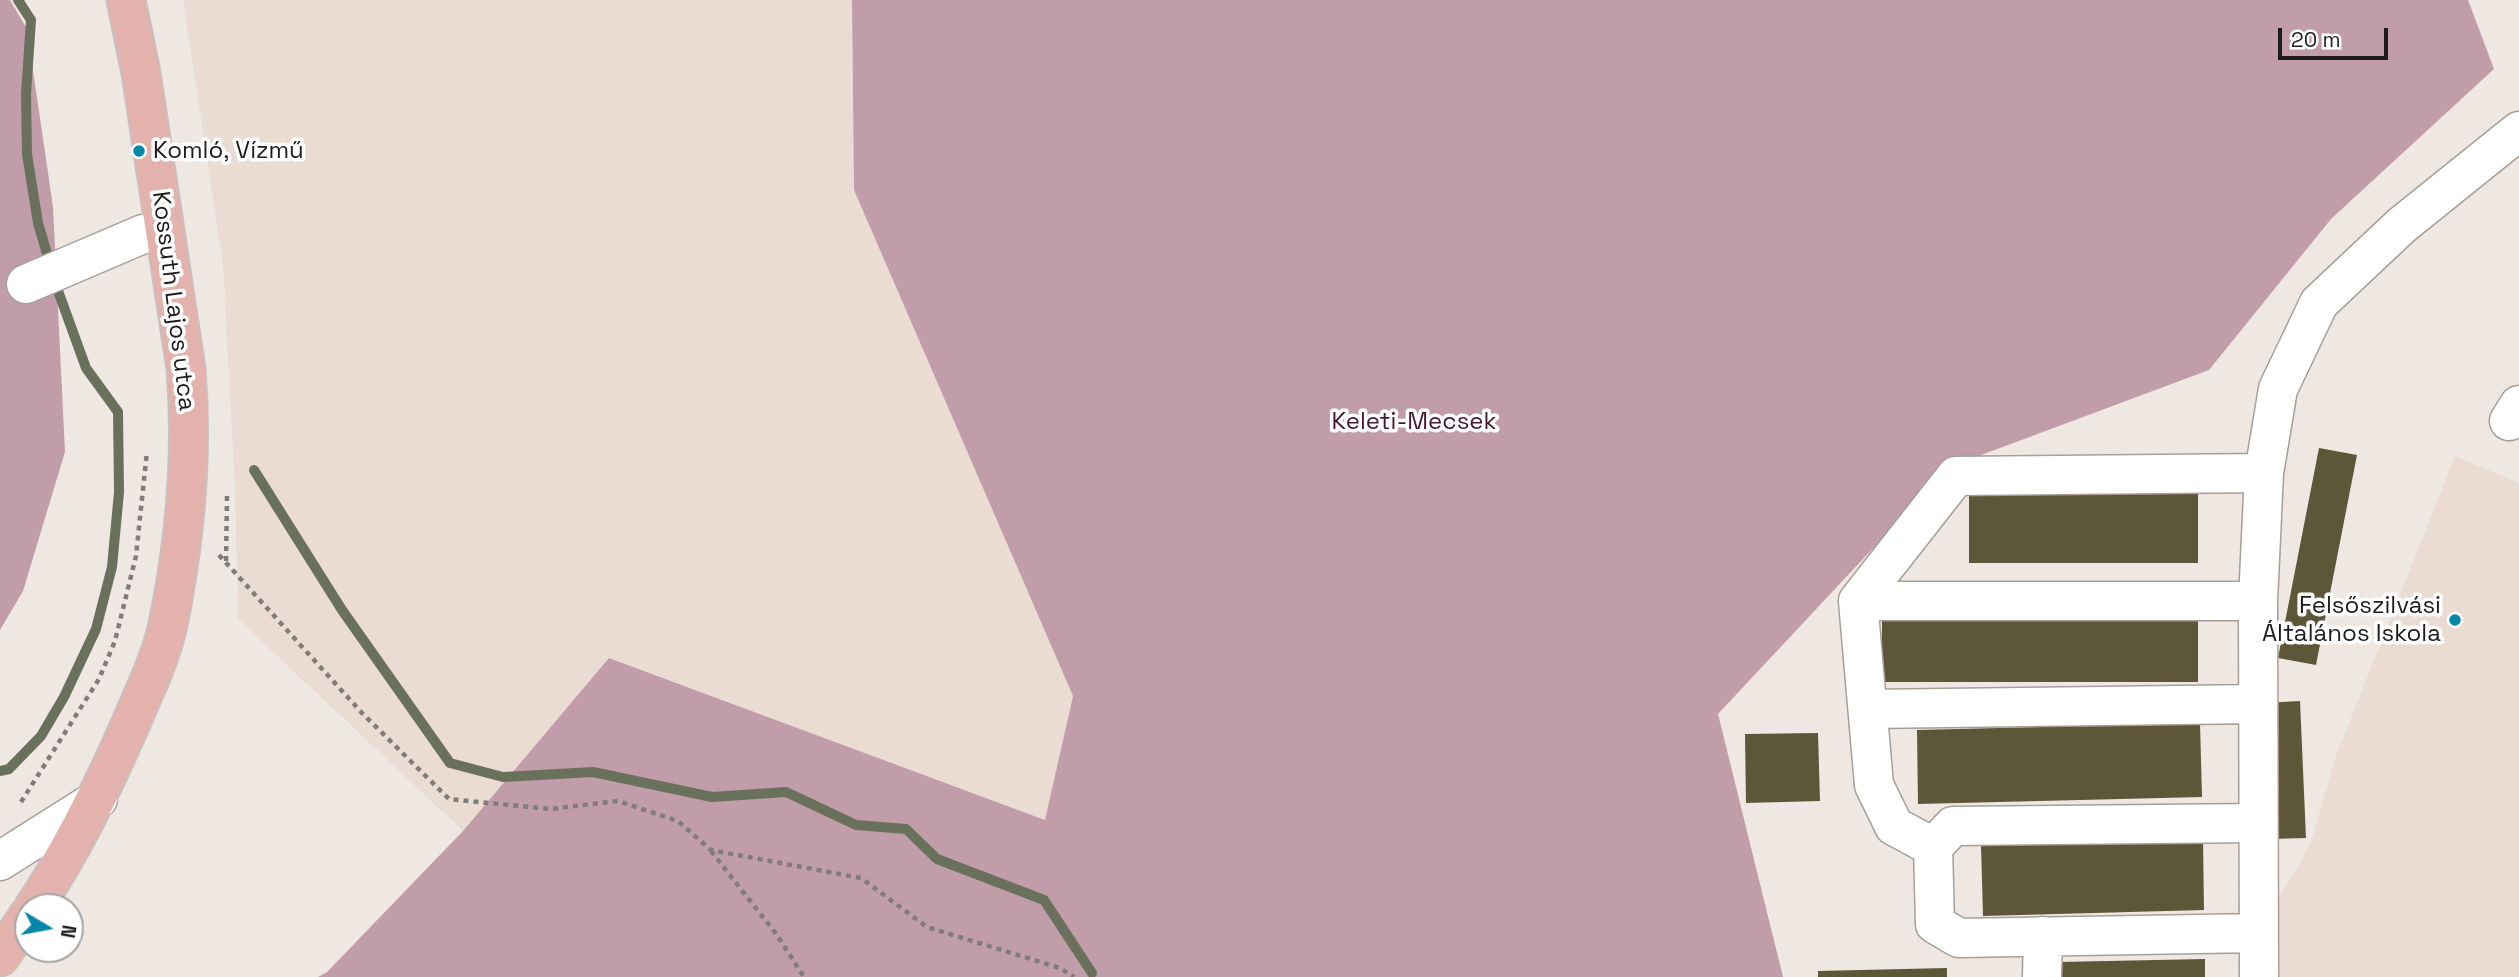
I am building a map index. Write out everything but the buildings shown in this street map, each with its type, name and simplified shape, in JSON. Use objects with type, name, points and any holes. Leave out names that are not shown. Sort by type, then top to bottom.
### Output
[{"type":"main road","name":"Kossuth Lajos utca","points":[[42,893],[98,799],[153,675],[166,630],[186,517],[189,415],[186,369],[141,74],[126,0]]},
{"type":"main road","points":[[0,957],[14,936]]},
{"type":"street","points":[[2259,977],[2258,601],[2264,473],[2278,389],[2319,303],[2402,225],[2519,131]]},
{"type":"street","points":[[28,284],[143,234]]},
{"type":"street","points":[[1933,847],[1894,826],[1874,785],[1858,601],[1956,476],[2264,473]]},
{"type":"street","points":[[1858,601],[2258,601]]},
{"type":"street","points":[[1868,709],[2258,704]]},
{"type":"street","points":[[0,861],[98,799]]},
{"type":"street","points":[[2258,823],[1954,826],[1933,847],[1935,923],[1959,938],[2259,933]]},
{"type":"street","points":[[2042,977],[2043,936]]},
{"type":"path","points":[[14,812],[99,679],[115,641],[136,556],[148,441]]},
{"type":"path","points":[[226,562],[362,713],[449,799],[551,809],[618,802],[678,821],[711,850],[777,935],[804,977]]},
{"type":"path","points":[[711,850],[861,878],[927,927],[1060,968],[1074,977]]},
{"type":"shaded area","points":[[183,0],[852,0],[854,190],[1073,696],[1045,820],[610,658],[463,831],[238,619],[235,487],[223,265]]},
{"type":"shaded area","name":"Felsőszilvási Általános Iskola","points":[[2455,456],[2519,483],[2519,977],[2259,977],[2259,933],[2310,845],[2336,756]]},
{"type":"green space","points":[[0,0],[10,0],[27,29],[53,207],[65,452],[23,591],[0,630]]},
{"type":"green space","name":"Keleti-Mecsek","points":[[852,0],[2468,0],[2494,69],[2331,219],[2209,370],[1949,467],[1718,714],[1783,977],[318,977],[327,972],[463,831],[609,658],[1045,820],[1073,696],[854,190]]},
{"type":"waterway","points":[[0,771],[9,769],[41,736],[64,697],[96,629],[112,567],[119,492],[118,412],[86,368],[57,288],[38,223],[27,154],[26,94],[31,20],[18,0]]},
{"type":"waterway","points":[[254,470],[342,610],[450,763],[503,777],[593,772],[712,797],[786,792],[856,825],[906,829],[937,859],[1044,900],[1092,973]]},
{"type":"place","name":"Komló, Vízmű","points":[[139,151]]},
{"type":"place","name":"Felsőszilvási Általános Iskola","points":[[2455,620]]}]
